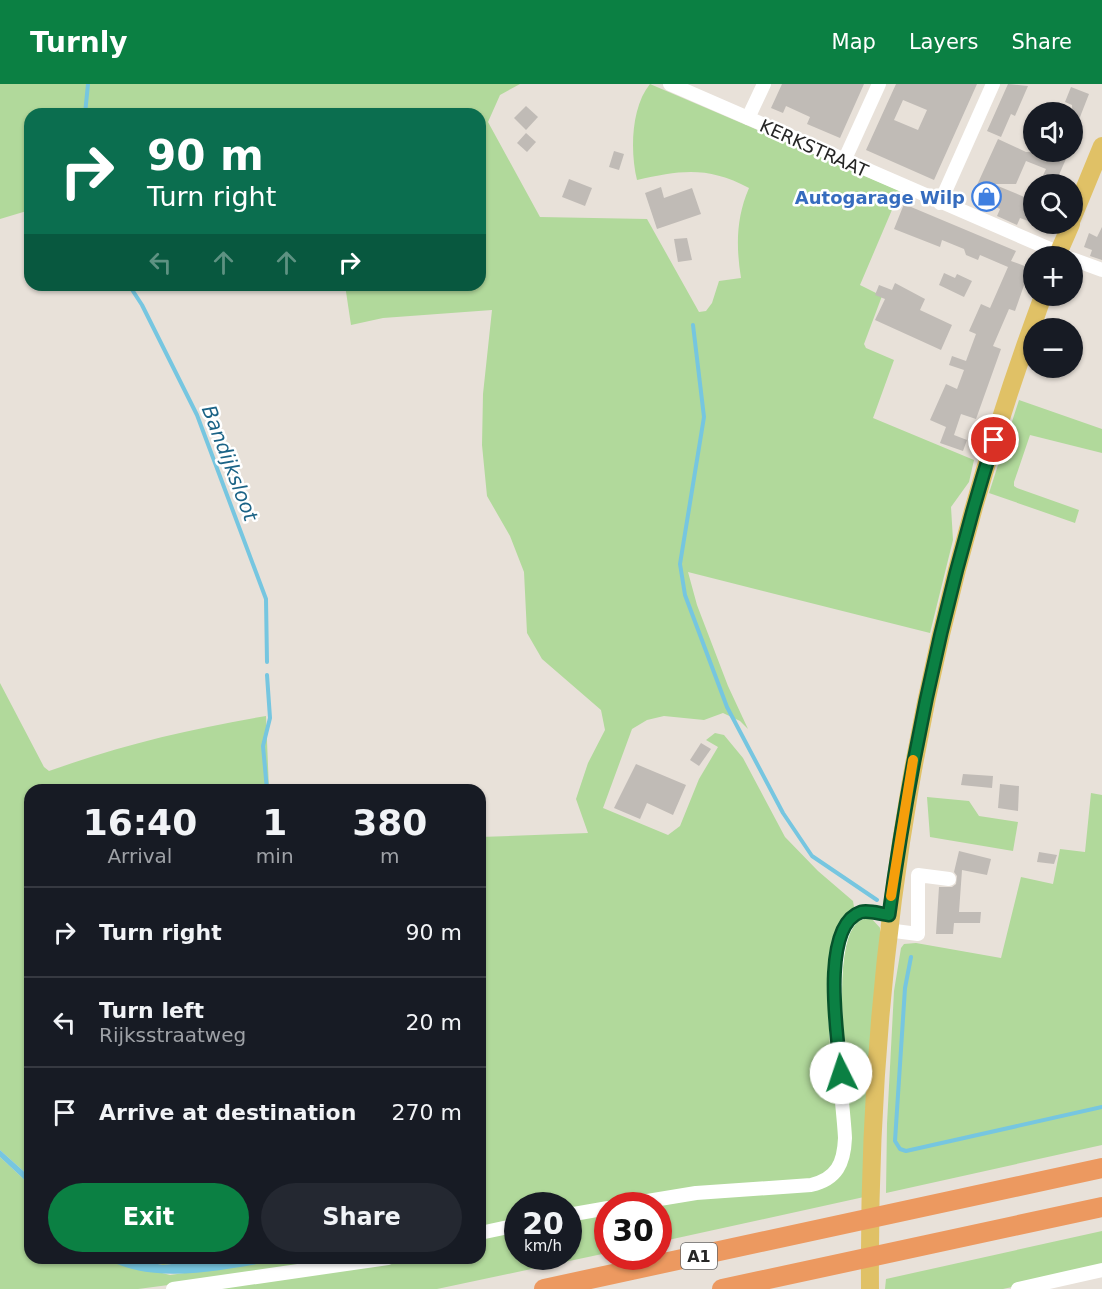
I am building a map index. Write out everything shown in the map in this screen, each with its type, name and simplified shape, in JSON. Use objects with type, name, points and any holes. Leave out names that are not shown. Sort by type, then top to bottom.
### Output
[{"type":"highway","name":"A1","points":[[544,1289],[1102,1168]]},
{"type":"highway","name":"A1","points":[[722,1289],[1102,1207]]},
{"type":"main road","points":[[1083,192],[1102,146]]},
{"type":"main road","points":[[870,1289],[872,1108],[888,922],[918,730],[951,590],[992,446],[1040,306]]},
{"type":"street","name":"KERKSTRAAT","points":[[670,84],[1040,246]]},
{"type":"street","points":[[748,118],[764,84]]},
{"type":"street","points":[[844,161],[879,84]]},
{"type":"street","points":[[940,203],[993,84]]},
{"type":"street","name":"KERKSTRAAT","points":[[1083,263],[1102,270]]},
{"type":"street","points":[[672,1197],[696,1193],[811,1185],[834,1175],[843,1162],[845,1138],[835,991],[837,945],[846,926],[854,916],[864,912],[918,934],[918,875],[949,879]]},
{"type":"street","points":[[486,1232],[504,1228]]},
{"type":"street","points":[[173,1289],[346,1264]]},
{"type":"street","points":[[1018,1289],[1102,1270]]},
{"type":"green space","points":[[0,84],[520,84],[500,95],[488,122],[540,217],[647,219],[699,312],[706,311],[712,303],[719,281],[741,278],[738,255],[739,221],[749,188],[720,176],[694,172],[681,172],[637,180],[633,156],[634,130],[639,105],[650,84],[900,191],[860,285],[882,296],[864,344],[866,348],[894,360],[873,418],[974,460],[969,482],[951,507],[953,540],[930,633],[688,572],[697,605],[728,686],[748,729],[740,721],[723,713],[704,720],[664,716],[647,720],[632,729],[603,808],[668,835],[680,826],[699,779],[718,747],[706,740],[715,733],[724,735],[743,758],[785,837],[818,871],[853,901],[854,907],[841,930],[842,1151],[824,1178],[672,1198],[672,1192],[594,1192],[594,1208],[582,1209],[582,1192],[504,1192],[504,1224],[486,1228],[486,837],[588,833],[576,799],[588,763],[605,730],[601,710],[542,659],[527,633],[524,572],[510,536],[487,496],[482,445],[483,394],[492,310],[383,318],[351,325],[346,291],[486,291],[486,108],[24,108],[24,212],[0,219]]},
{"type":"green space","points":[[1019,400],[1102,429],[1102,453],[1030,435],[1014,482],[1017,488],[1079,510],[1075,523],[989,493]]},
{"type":"green space","points":[[0,683],[44,767],[49,771],[156,739],[266,716],[269,784],[24,784],[24,1172],[0,1150]]},
{"type":"green space","points":[[1091,793],[1102,795],[1102,1145],[886,1193],[894,991],[901,948],[904,944],[916,943],[1001,958],[1021,877],[1053,884],[1060,849],[1085,852]]},
{"type":"green space","points":[[927,797],[969,801],[979,816],[1018,822],[1013,851],[930,837]]},
{"type":"green space","points":[[871,918],[882,930],[864,1197],[672,1239],[672,1204],[840,1174],[840,952],[857,919]]},
{"type":"green space","points":[[0,1157],[24,1179],[24,1264],[127,1264],[170,1275],[249,1264],[330,1264],[138,1289],[0,1289]]},
{"type":"green space","points":[[594,1213],[594,1256],[582,1258],[582,1216]]},
{"type":"green space","points":[[504,1231],[504,1270],[527,1270],[437,1289],[201,1289],[370,1264],[486,1264],[486,1235]]},
{"type":"green space","points":[[1102,1231],[1102,1267],[1003,1289],[885,1289],[886,1279]]},
{"type":"water","points":[[0,1150],[24,1172],[24,1179],[0,1157]]},
{"type":"water","points":[[120,1264],[255,1264],[171,1274],[148,1272]]},
{"type":"building","points":[[782,84],[864,84],[840,138],[807,124],[810,117],[786,106],[783,113],[771,108]]},
{"type":"building","points":[[896,84],[977,84],[934,180],[866,150]],"holes":[[[903,100],[927,110],[918,130],[894,120]]]},
{"type":"building","points":[[1008,84],[1028,86],[1015,116],[1011,114],[1001,137],[987,131]]},
{"type":"building","points":[[1071,87],[1089,94],[1083,109],[1083,102],[1065,102]]},
{"type":"building","points":[[526,106],[538,117],[526,130],[514,118]]},
{"type":"building","points":[[526,133],[536,142],[527,152],[517,143]]},
{"type":"building","points":[[998,139],[1023,151],[1023,162],[1026,162],[1016,184],[993,184],[1023,196],[1023,219],[1020,218],[1017,225],[997,216],[1000,209],[972,196]]},
{"type":"building","points":[[614,151],[624,154],[619,170],[609,167]]},
{"type":"building","points":[[1028,162],[1065,162],[1059,174],[1044,174],[1046,169]]},
{"type":"building","points":[[569,179],[592,188],[585,206],[562,197]]},
{"type":"building","points":[[661,187],[664,198],[692,188],[701,214],[657,229],[645,193]]},
{"type":"building","points":[[904,204],[1016,251],[1011,261],[1023,265],[1023,288],[1015,311],[1009,309],[993,346],[1001,349],[976,419],[961,414],[954,435],[967,440],[963,451],[940,443],[946,427],[930,420],[946,384],[957,389],[964,370],[949,365],[952,356],[966,361],[976,334],[969,331],[981,304],[990,308],[1008,267],[980,255],[978,260],[966,255],[964,249],[942,240],[940,247],[894,229]]},
{"type":"building","points":[[1102,227],[1102,260],[1090,256],[1092,250],[1084,247],[1089,233],[1097,237]]},
{"type":"building","points":[[687,238],[692,260],[678,262],[674,239]]},
{"type":"building","points":[[944,273],[955,278],[957,274],[972,281],[964,297],[939,285]]},
{"type":"building","points":[[895,283],[925,299],[920,310],[952,325],[941,350],[875,320],[885,299],[875,295],[879,285],[892,290]]},
{"type":"building","points":[[701,743],[711,749],[699,766],[690,760]]},
{"type":"building","points":[[636,764],[686,785],[673,815],[647,803],[640,819],[614,808]]},
{"type":"building","points":[[963,774],[993,776],[992,788],[961,785]]},
{"type":"building","points":[[1000,784],[1019,786],[1018,811],[998,808]]},
{"type":"building","points":[[959,851],[991,859],[987,875],[962,870],[959,912],[981,912],[980,923],[954,923],[953,934],[936,934],[939,887],[952,887],[956,884],[957,876],[954,872]]},
{"type":"building","points":[[1039,852],[1057,855],[1054,864],[1037,862]]},
{"type":"waterway","name":"Bandijksloot","points":[[86,108],[88,84]]},
{"type":"waterway","name":"Bandijksloot","points":[[133,291],[197,415],[266,599],[267,662]]},
{"type":"waterway","points":[[693,325],[704,417],[680,564],[685,595],[727,707],[783,813],[812,856],[877,900]]},
{"type":"waterway","name":"Bandijksloot","points":[[266,784],[263,746],[270,718],[267,675]]},
{"type":"waterway","points":[[911,957],[905,988],[895,1141],[900,1149],[906,1151],[1102,1107]]},
{"type":"slow traffic","points":[[891,896],[913,760]]},
{"type":"place","name":"Autogarage Wilp","points":[[986,197]]},
{"type":"route","points":[[841,1073],[835,991],[837,945],[846,926],[859,913],[889,915],[898,844],[931,670],[958,561],[994,440]]}]
